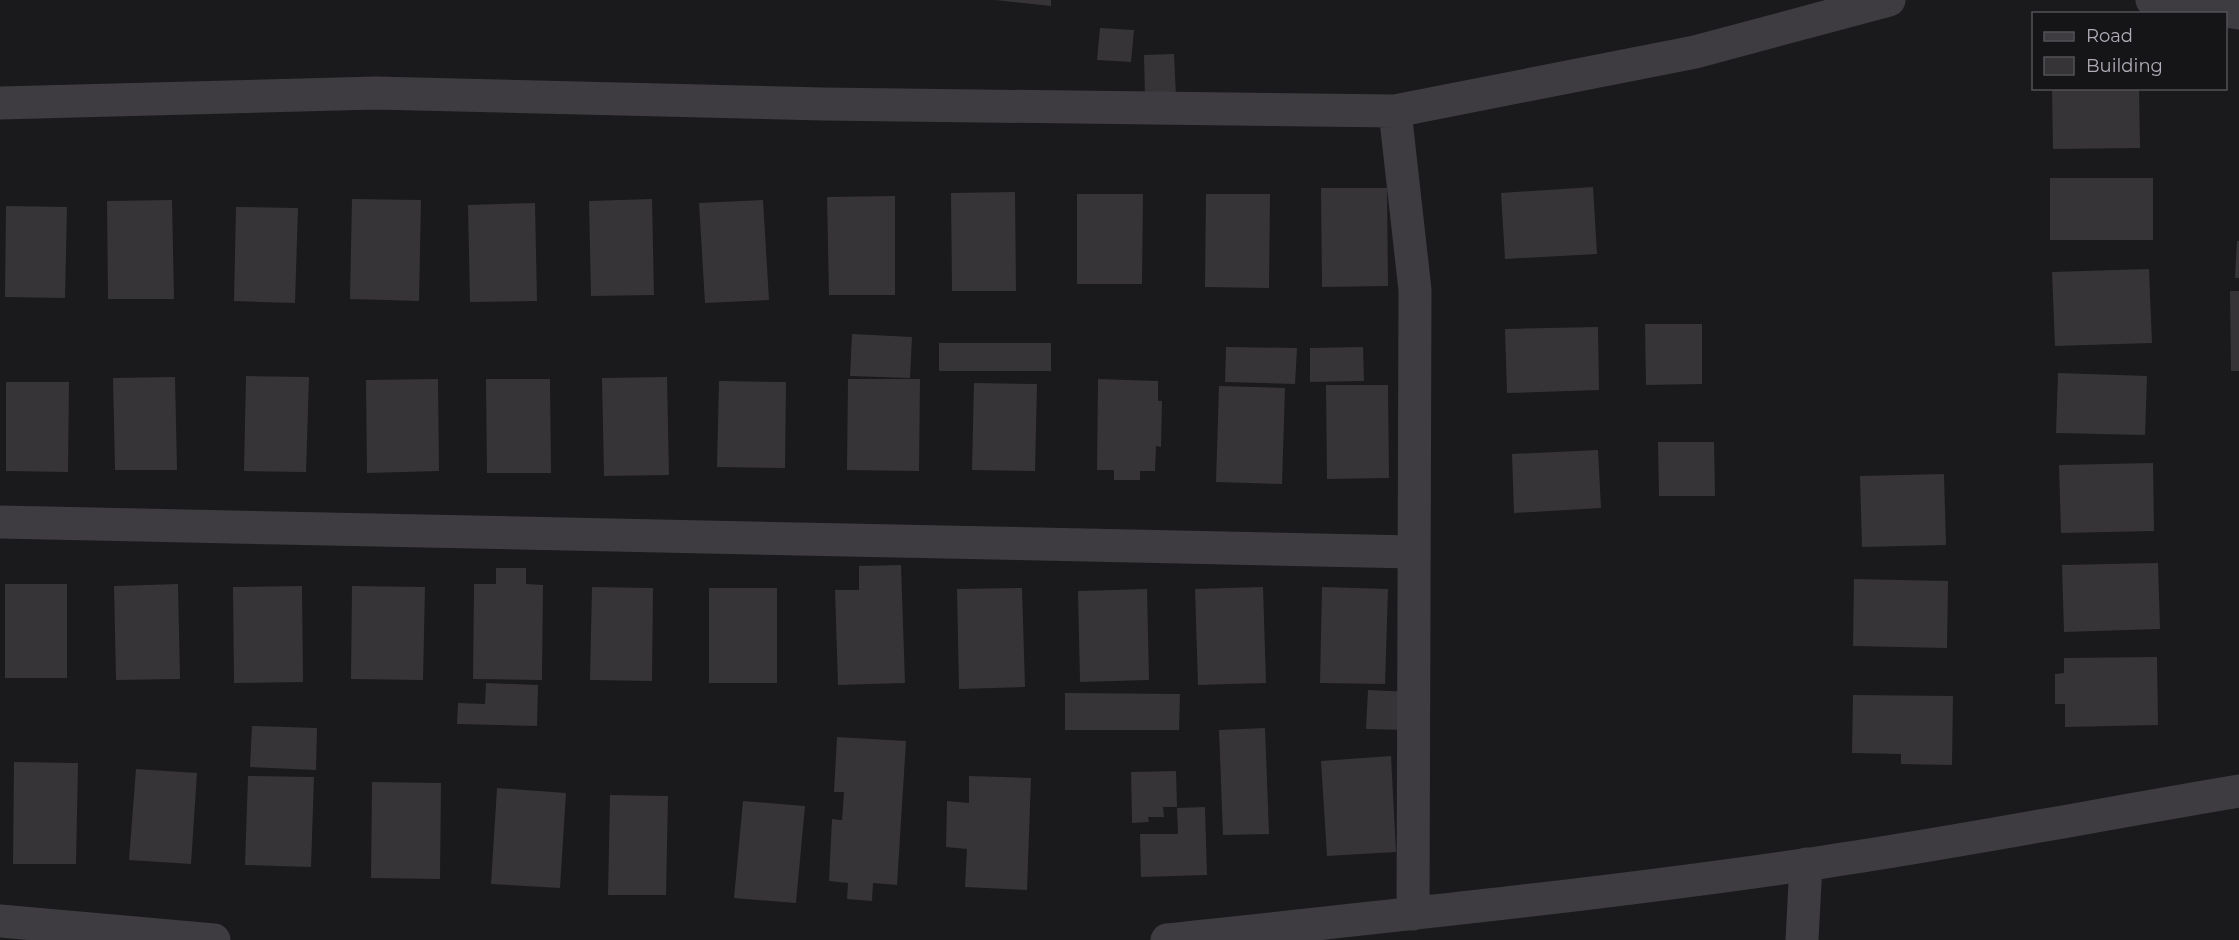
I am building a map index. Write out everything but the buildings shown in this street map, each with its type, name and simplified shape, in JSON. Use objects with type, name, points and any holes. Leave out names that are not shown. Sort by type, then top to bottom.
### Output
[{"type":"street","points":[[0,104],[376,93],[823,104],[1395,111],[1695,52],[1889,0]]},
{"type":"street","points":[[2152,0],[2239,13]]},
{"type":"street","points":[[1395,111],[1415,290],[1413,914]]},
{"type":"street","points":[[0,522],[1413,552]]},
{"type":"street","points":[[1167,940],[1413,914],[1806,864],[1947,843],[2239,791]]},
{"type":"street","points":[[1802,940],[1806,864]]},
{"type":"street","points":[[0,921],[214,940]]}]
